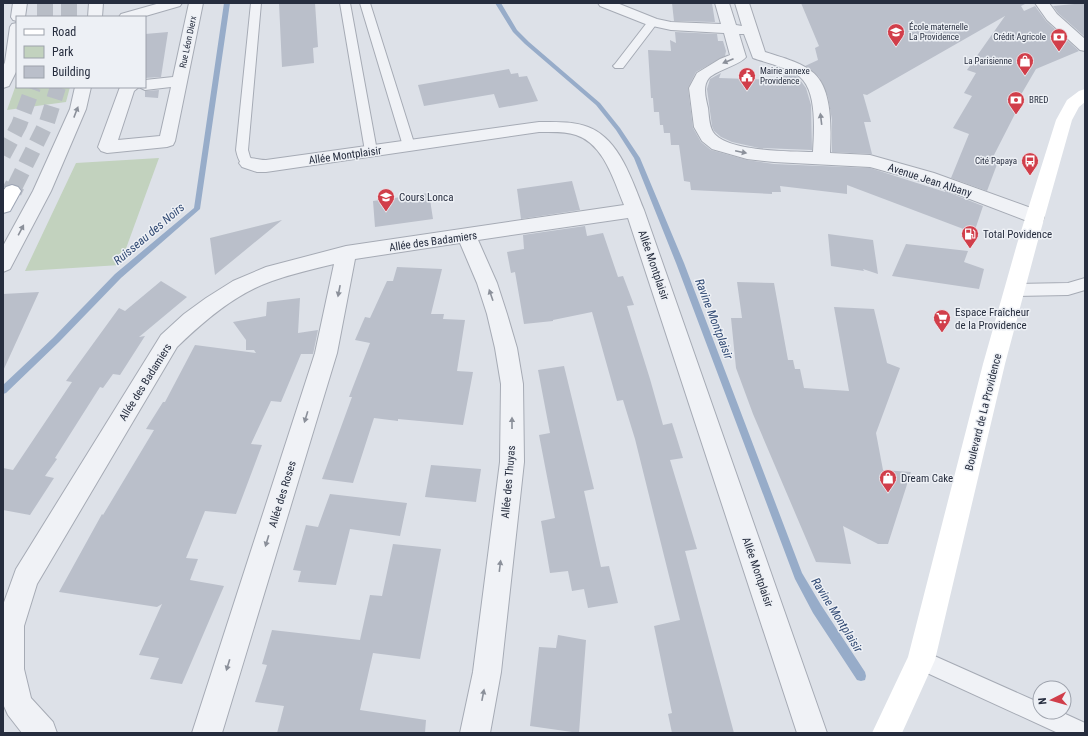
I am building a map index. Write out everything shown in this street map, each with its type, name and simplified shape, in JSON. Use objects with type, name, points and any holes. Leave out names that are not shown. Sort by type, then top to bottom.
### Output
[{"type":"main road","name":"Boulevard de La Providence","points":[[887,733],[922,660],[994,364],[1027,244],[1064,120],[1073,104],[1085,94]]},
{"type":"street","points":[[18,16],[20,3]]},
{"type":"street","points":[[95,16],[96,3]]},
{"type":"street","points":[[130,16],[175,3]]},
{"type":"street","name":"Rue Léon Dierx","points":[[127,88],[107,147],[167,141],[196,3]]},
{"type":"street","points":[[605,3],[653,22],[688,28],[750,30]]},
{"type":"street","name":"Avenue Jean Albany","points":[[722,3],[738,57],[725,62],[702,76],[697,88],[702,127],[708,137],[718,145],[747,153],[774,156],[821,157],[870,161],[934,179],[1036,217]]},
{"type":"street","points":[[742,3],[758,55],[788,66],[808,76],[818,94],[823,132],[821,157]]},
{"type":"street","points":[[1042,3],[1052,17],[1085,47]]},
{"type":"street","points":[[3,83],[12,62],[12,48],[16,31]]},
{"type":"street","name":"Rue Léon Dierx","points":[[146,85],[180,81]]},
{"type":"street","points":[[3,264],[42,191],[78,109],[83,88]]},
{"type":"street","name":"Allée Montplaisir","points":[[248,163],[257,166],[266,166],[539,127],[562,127],[583,132],[600,142],[611,156],[636,210],[812,733]]},
{"type":"street","name":"Allée des Badamiers","points":[[42,733],[18,705],[10,669],[10,626],[25,578],[169,341],[202,312],[240,287],[266,275],[346,253],[636,210]]},
{"type":"street","name":"Allée des Thuyas","points":[[466,236],[487,283],[497,314],[506,348],[512,384],[512,462],[487,672],[475,733]]},
{"type":"street","name":"Allée des Roses","points":[[207,733],[326,353],[346,253]]},
{"type":"lane","points":[[248,163],[244,158],[242,150],[256,3]]},
{"type":"lane","points":[[345,3],[371,151]]},
{"type":"lane","points":[[365,3],[409,146]]},
{"type":"lane","points":[[619,66],[653,22]]},
{"type":"lane","points":[[1015,290],[1068,289],[1085,284]]},
{"type":"lane","points":[[922,660],[1083,733]]},
{"type":"green space","points":[[16,85],[16,88],[70,88],[66,102],[7,110]]},
{"type":"green space","points":[[159,158],[120,265],[25,271],[76,163]]},
{"type":"building","points":[[279,3],[315,3],[318,47],[313,48],[314,63],[282,67]]},
{"type":"building","points":[[672,3],[712,3],[715,22],[674,21]]},
{"type":"building","points":[[801,3],[1027,3],[1021,6],[1024,11],[1035,6],[1046,21],[1079,51],[1036,69],[1015,105],[1019,106],[993,157],[999,159],[987,191],[951,178],[969,134],[953,128],[972,96],[964,93],[976,73],[967,70],[1005,16],[867,95],[863,94],[871,122],[864,122],[872,154],[832,152],[832,120],[828,97],[819,77],[805,66],[818,60],[815,48],[819,46]]},
{"type":"building","points":[[1085,3],[1085,37],[1058,13],[1053,6]]},
{"type":"building","points":[[168,32],[161,77],[146,78],[146,34]]},
{"type":"building","points":[[675,32],[717,34],[718,41],[723,41],[726,51],[725,56],[696,72],[688,88],[693,128],[701,142],[711,150],[747,160],[774,164],[870,168],[945,191],[983,206],[974,233],[847,185],[847,194],[780,186],[781,192],[772,192],[772,194],[691,190],[690,182],[684,181],[679,145],[671,145],[670,133],[664,133],[663,125],[660,125],[659,112],[654,112],[653,98],[651,98],[648,50],[671,51],[670,40],[676,43]]},
{"type":"building","points":[[509,69],[511,74],[518,73],[519,77],[527,76],[538,101],[499,108],[494,94],[424,106],[418,85]]},
{"type":"building","points":[[721,73],[719,78],[775,80],[790,73],[798,77],[806,88],[811,105],[812,150],[759,148],[732,142],[721,137],[714,131],[712,126],[707,89],[710,79]]},
{"type":"building","points":[[159,90],[158,98],[145,97],[145,91]]},
{"type":"building","points":[[572,181],[580,210],[521,219],[517,189]]},
{"type":"building","points":[[429,193],[433,219],[375,227],[373,201]]},
{"type":"building","points":[[282,220],[215,275],[210,238]]},
{"type":"building","points":[[585,226],[587,236],[603,233],[618,277],[623,276],[634,305],[627,306],[663,425],[672,423],[683,458],[670,460],[697,549],[685,551],[734,733],[672,733],[668,714],[672,713],[654,626],[680,620],[635,439],[623,400],[617,401],[592,312],[553,321],[524,324],[515,272],[511,273],[507,252],[524,249],[523,235]]},
{"type":"building","points":[[828,234],[873,240],[878,274],[863,269],[864,271],[831,266]]},
{"type":"building","points":[[906,244],[968,251],[964,262],[984,269],[979,289],[892,276]]},
{"type":"building","points":[[397,267],[442,269],[431,314],[444,314],[443,319],[465,320],[457,371],[473,372],[463,425],[374,418],[353,483],[322,479],[352,397],[349,397],[370,343],[355,340],[365,317],[370,318],[387,281],[393,281]]},
{"type":"building","points":[[161,281],[187,297],[139,337],[145,336],[120,375],[113,374],[103,388],[100,387],[55,458],[57,459],[45,476],[54,478],[30,515],[3,510],[3,468],[13,470],[72,382],[66,381],[119,308],[125,311]]},
{"type":"building","points":[[737,282],[774,283],[788,360],[793,360],[795,369],[800,369],[804,388],[849,391],[834,307],[874,309],[887,363],[900,368],[876,433],[883,470],[911,472],[888,544],[878,544],[843,526],[851,564],[816,562],[753,414],[736,368],[731,318],[742,318]]},
{"type":"building","points":[[39,292],[3,371],[3,294]]},
{"type":"building","points":[[300,298],[298,333],[318,330],[313,354],[301,354],[281,402],[271,401],[251,444],[262,445],[236,514],[205,511],[186,558],[198,559],[190,580],[224,586],[182,684],[150,679],[159,658],[139,655],[162,604],[157,607],[59,592],[102,514],[103,515],[154,430],[146,429],[163,402],[165,402],[195,345],[256,353],[254,350],[246,350],[246,340],[233,322],[266,316],[267,302]]},
{"type":"building","points":[[564,366],[594,489],[584,491],[601,567],[609,566],[618,603],[588,608],[584,589],[572,591],[568,571],[550,573],[541,521],[555,518],[539,435],[550,433],[538,370]]},
{"type":"building","points":[[431,465],[481,469],[476,502],[425,497]]},
{"type":"building","points":[[330,494],[407,503],[400,536],[350,529],[336,585],[298,582],[301,571],[293,570],[306,525],[318,527]]},
{"type":"building","points":[[393,544],[441,549],[420,659],[373,653],[360,710],[426,720],[425,733],[277,733],[284,706],[255,702],[267,665],[262,664],[272,630],[360,640],[370,595],[382,596]]},
{"type":"building","points":[[558,635],[586,640],[579,733],[530,726],[539,647],[556,648]]},
{"type":"waterway","name":"Ruisseau des Noirs","points":[[3,390],[56,340],[118,276],[197,209],[227,3]]},
{"type":"waterway","name":"Ravine Montplaisir","points":[[498,3],[515,31],[598,104],[618,129],[637,158],[680,263],[798,576],[817,609],[861,676]]},
{"type":"tunnel","points":[[45,3],[45,16]]},
{"type":"tunnel","points":[[69,3],[69,16]]},
{"type":"tunnel","points":[[3,155],[19,125],[33,88]]},
{"type":"tunnel","points":[[15,186],[47,122],[58,88]]},
{"type":"tunnel","points":[[12,191],[15,185]]},
{"type":"place","name":"École maternelle La Providence","points":[[896,47]]},
{"type":"place","name":"Crédit Agricole","points":[[1059,52]]},
{"type":"place","name":"La Parisienne","points":[[1025,76]]},
{"type":"place","name":"Mairie annexe Providence","points":[[747,91]]},
{"type":"place","name":"BRED","points":[[1016,115]]},
{"type":"place","name":"Cité Papaya","points":[[1030,176]]},
{"type":"place","name":"Cours Lonca","points":[[386,212]]},
{"type":"place","name":"Total Povidence","points":[[970,249]]},
{"type":"place","name":"Espace Fraîcheur de la Providence","points":[[942,333]]},
{"type":"place","name":"Dream Cake","points":[[888,493]]}]
